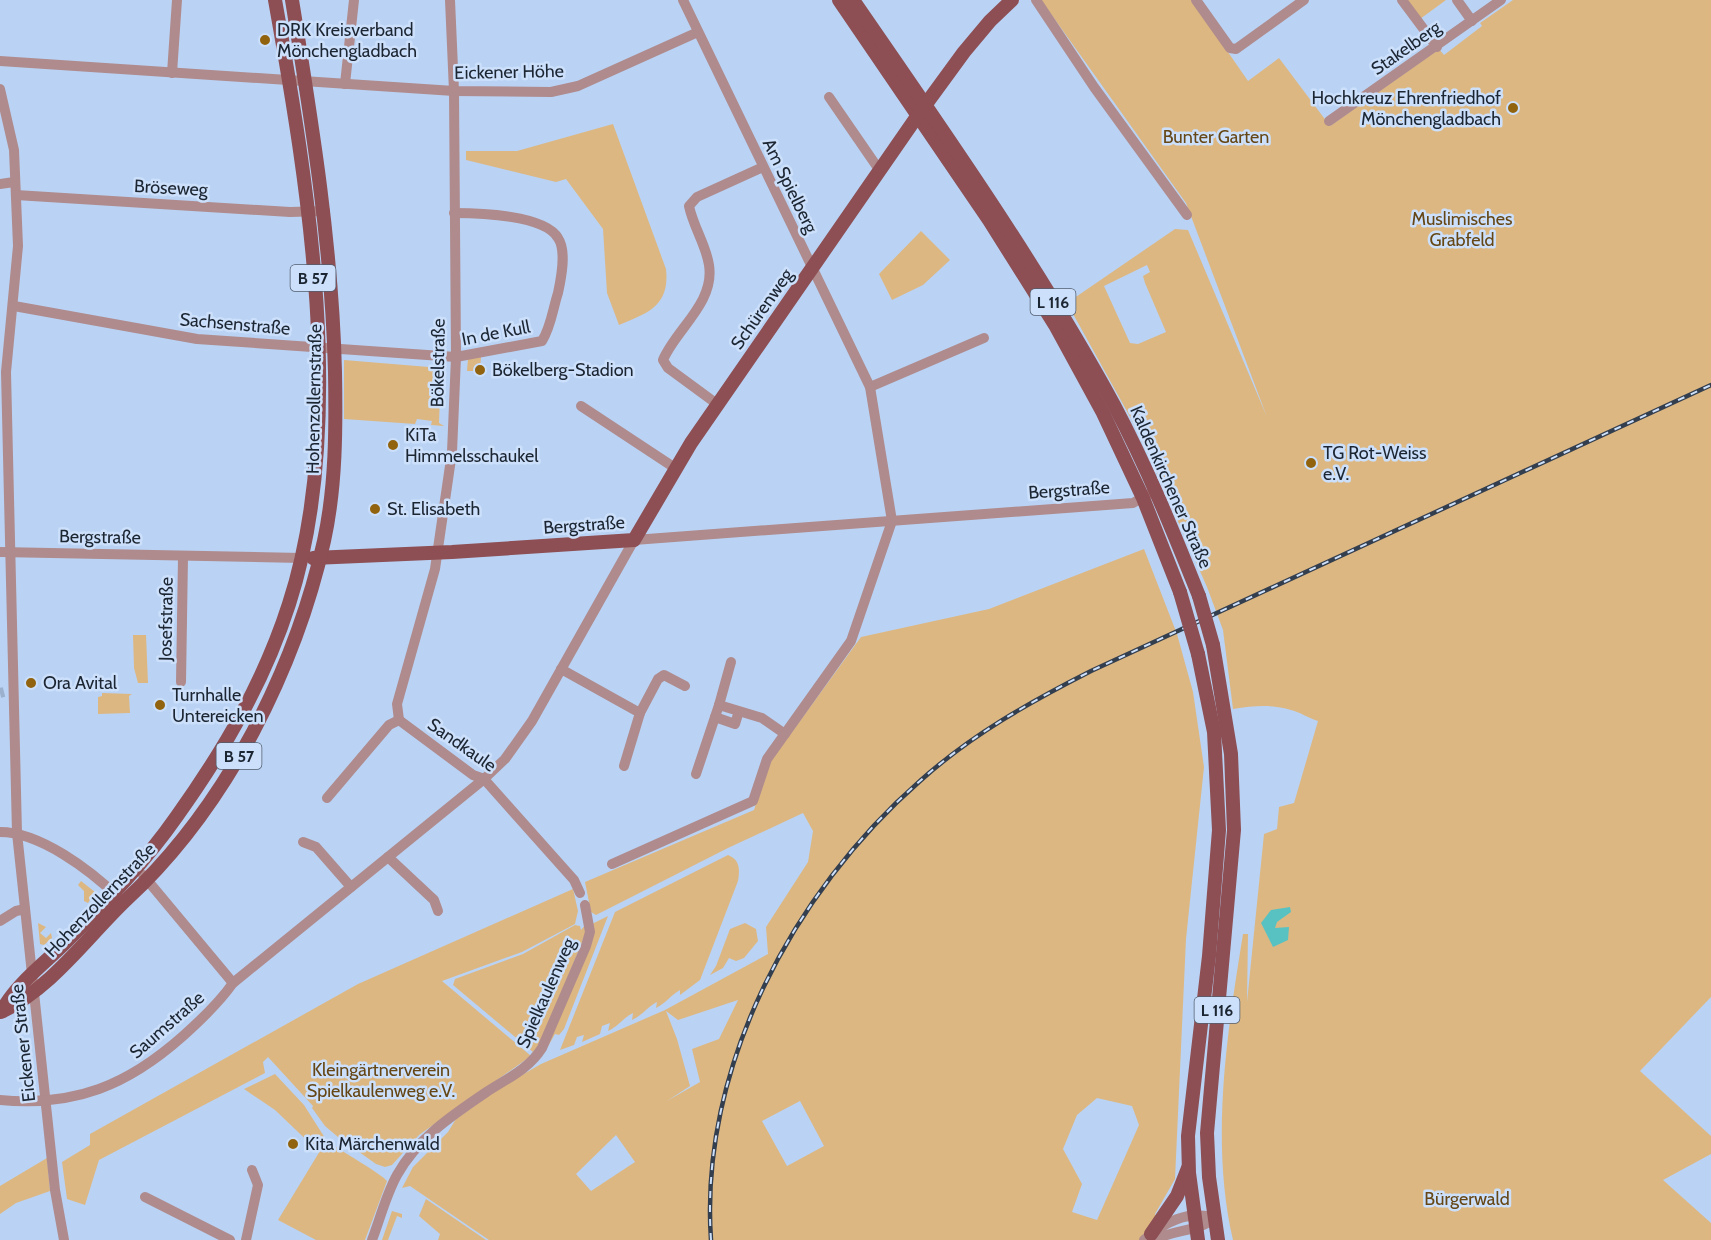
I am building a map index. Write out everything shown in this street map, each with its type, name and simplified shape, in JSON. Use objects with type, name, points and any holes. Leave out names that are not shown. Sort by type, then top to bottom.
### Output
[{"type":"main road","name":"Hohenzollernstraße","points":[[32,975],[140,865],[175,819],[243,716],[290,604],[302,558],[312,500],[317,433],[318,347],[309,212],[275,0]]},
{"type":"main road","name":"Hohenzollernstraße","points":[[33,994],[148,881],[210,802],[258,722],[287,660],[304,615],[319,558],[330,498],[335,444],[334,349],[325,211],[292,0]]},
{"type":"main road","name":"Kaldenkirchener Straße","points":[[839,0],[994,207],[1066,322],[1114,406],[1156,490],[1199,596],[1213,645],[1231,754],[1234,830],[1208,1133],[1214,1218],[1218,1240]]},
{"type":"main road","name":"Kaldenkirchener Straße","points":[[853,0],[1055,325],[1103,412],[1143,498],[1180,592],[1198,654],[1214,732],[1219,830],[1209,956],[1190,1107],[1189,1166],[1196,1227]]},
{"type":"main road","name":"Schürenweg","points":[[634,540],[675,468],[717,404],[922,110],[964,52],[990,21],[1012,0]]},
{"type":"main road","name":"Bergstraße","points":[[302,558],[438,553],[634,540]]},
{"type":"main road","name":"B 57","points":[[1,1012],[32,975]]},
{"type":"main road","name":"B 57","points":[[1,1012],[33,994]]},
{"type":"main road","points":[[1150,1238],[1177,1196],[1189,1166]]},
{"type":"street","points":[[172,73],[177,0]]},
{"type":"street","points":[[345,84],[354,0]]},
{"type":"street","name":"Bökelstraße","points":[[399,720],[397,704],[438,553],[452,452],[456,357],[454,91],[450,0]]},
{"type":"street","name":"Am Spielberg","points":[[683,0],[870,387],[892,521]]},
{"type":"street","points":[[1036,0],[1187,215]]},
{"type":"street","points":[[1196,0],[1230,48],[1236,49],[1304,0]]},
{"type":"street","points":[[1402,0],[1437,47]]},
{"type":"street","points":[[1457,0],[1472,21]]},
{"type":"street","name":"Stakelberg","points":[[1329,121],[1501,0]]},
{"type":"street","name":"Eickener Höhe","points":[[0,61],[454,91],[551,92],[578,86],[698,32]]},
{"type":"street","name":"Eickener Straße","points":[[0,89],[12,138],[18,246],[14,306],[5,327],[2,389],[9,692],[17,833],[33,994],[64,1240]]},
{"type":"street","points":[[829,97],[880,171]]},
{"type":"street","points":[[717,404],[668,368],[663,360],[699,306],[709,283],[709,264],[689,206],[697,197],[763,167]]},
{"type":"street","points":[[0,184],[14,182]]},
{"type":"street","name":"Bröseweg","points":[[16,195],[309,212],[325,211]]},
{"type":"street","name":"In de Kull","points":[[454,213],[488,213],[549,227],[558,238],[562,249],[560,283],[548,330],[542,341],[456,357]]},
{"type":"street","name":"Sachsenstraße","points":[[14,306],[197,339],[456,357]]},
{"type":"street","points":[[870,387],[984,338]]},
{"type":"street","points":[[580,406],[675,468]]},
{"type":"street","name":"Bergstraße","points":[[634,540],[1133,503],[1156,490]]},
{"type":"street","points":[[612,864],[753,801],[767,759],[852,641],[892,521]]},
{"type":"street","name":"Schürenweg","points":[[484,779],[520,740],[634,540]]},
{"type":"street","name":"Bergstraße","points":[[5,553],[302,558]]},
{"type":"street","name":"Josefstraße","points":[[181,682],[183,557]]},
{"type":"street","points":[[696,774],[731,662]]},
{"type":"street","points":[[561,669],[640,713]]},
{"type":"street","points":[[624,765],[640,713],[658,679],[664,675],[685,686]]},
{"type":"street","points":[[719,705],[762,718],[785,734]]},
{"type":"street","points":[[715,717],[735,724],[739,711]]},
{"type":"street","points":[[327,798],[389,725],[399,720]]},
{"type":"street","name":"Sandkaule","points":[[399,720],[473,775],[484,779],[574,880],[580,893]]},
{"type":"street","name":"Saumstraße","points":[[0,1100],[45,1099],[98,1091],[138,1072],[201,1020],[221,1000],[233,983],[484,779]]},
{"type":"street","points":[[0,832],[17,833],[70,859],[114,893],[127,900]]},
{"type":"street","points":[[303,842],[316,847],[351,887]]},
{"type":"street","points":[[388,857],[434,900],[438,911]]},
{"type":"street","points":[[140,865],[148,881],[233,983]]},
{"type":"street","name":"Spielkaulenweg","points":[[372,1240],[396,1178],[408,1156],[429,1134],[533,1063],[542,1048],[586,946],[590,932],[585,905]]},
{"type":"street","points":[[0,921],[16,911],[25,909]]},
{"type":"street","points":[[246,1240],[258,1185],[252,1170]]},
{"type":"street","points":[[145,1197],[230,1240]]},
{"type":"street","points":[[1150,1238],[1207,1225],[1214,1218]]},
{"type":"green space","points":[[1041,0],[1192,0],[1248,81],[1279,58],[1330,126],[1439,49],[1444,55],[1482,26],[1480,23],[1513,0],[1711,0],[1711,997],[1640,1071],[1711,1136],[1711,1154],[1663,1180],[1711,1223],[1711,1240],[1233,1240],[1226,1202],[1223,1164],[1223,1087],[1231,1010],[1243,934],[1248,934],[1247,1002],[1264,834],[1277,829],[1279,807],[1294,803],[1318,721],[1294,711],[1269,706],[1233,709],[1223,630],[1207,587],[1139,433],[1067,303],[1175,229],[1188,230],[1267,417],[1186,203]],"holes":[[[1147,265],[1150,272],[1143,276],[1166,332],[1138,344],[1130,343],[1104,286]]]},
{"type":"green space","points":[[1406,0],[1446,0],[1420,19]]},
{"type":"green space","points":[[613,124],[666,269],[666,282],[661,300],[648,312],[619,325],[607,293],[603,229],[566,179],[556,182],[466,160],[466,151],[517,151]]},
{"type":"green space","points":[[921,231],[950,260],[923,285],[892,300],[879,274]]},
{"type":"green space","points":[[481,357],[480,371],[467,371],[468,359]]},
{"type":"green space","points":[[344,360],[441,368],[439,423],[444,426],[431,425],[432,421],[417,419],[415,424],[344,419]]},
{"type":"green space","points":[[1144,549],[1177,634],[1193,692],[1204,767],[1186,939],[1175,1179],[1155,1214],[1165,1240],[489,1240],[410,1186],[402,1188],[413,1167],[448,1132],[456,1119],[498,1089],[541,1064],[665,1010],[768,954],[766,927],[808,862],[813,831],[803,813],[596,915],[591,912],[585,882],[754,810],[768,765],[861,637],[989,609]],"holes":[[[738,1000],[719,1039],[692,1049],[700,1082],[667,1101],[690,1086],[677,1039],[666,1011],[678,1020]],[[1097,1098],[1132,1106],[1139,1125],[1097,1220],[1072,1212],[1082,1184],[1063,1149],[1077,1115]],[[800,1101],[824,1146],[787,1166],[762,1121]],[[616,1135],[635,1162],[591,1191],[576,1174]]]},
{"type":"green space","points":[[133,635],[146,635],[148,683],[138,683],[134,668]]},
{"type":"green space","points":[[102,693],[132,694],[129,696],[130,713],[98,714],[98,697],[102,696]]},
{"type":"green space","points":[[728,855],[735,859],[738,865],[738,881],[700,980],[680,995],[680,990],[656,1008],[657,1002],[632,1020],[633,1013],[608,1031],[610,1023],[602,1026],[600,1034],[582,1042],[584,1035],[577,1037],[574,1045],[560,1050],[615,912]]},
{"type":"green space","points":[[81,881],[95,892],[88,903],[84,901],[84,891],[78,885]]},
{"type":"green space","points":[[573,889],[578,911],[575,924],[522,952],[442,981],[531,1056],[419,1135],[392,1165],[385,1167],[376,1164],[325,1126],[312,1108],[313,1106],[268,1057],[263,1062],[265,1073],[99,1160],[85,1205],[67,1199],[62,1162],[90,1145],[90,1134],[358,984]]},
{"type":"green space","points":[[608,916],[564,1029],[559,1035],[555,1034],[547,1048],[592,924]]},
{"type":"green space","points":[[38,923],[46,927],[40,933],[46,938],[51,933],[52,938],[44,945],[40,944]]},
{"type":"green space","points":[[745,923],[756,929],[758,941],[744,958],[736,961],[729,958],[723,968],[710,975],[716,966],[730,929]]},
{"type":"green space","points":[[586,924],[586,932],[542,1042],[533,1052],[453,985],[455,979],[523,954],[575,925],[580,926],[581,930]]},
{"type":"green space","points":[[275,1074],[304,1105],[325,1138],[318,1151],[275,1110],[244,1089]]},
{"type":"green space","name":"Kleingärtnerverein Spielkaulenweg e.V.","points":[[326,1141],[387,1181],[365,1240],[316,1240],[278,1220]]},
{"type":"green space","points":[[47,1158],[50,1191],[16,1203],[0,1214],[0,1186]]},
{"type":"green space","points":[[426,1199],[486,1240],[438,1240],[440,1234],[419,1216]]},
{"type":"green space","points":[[392,1211],[402,1214],[402,1218],[397,1216],[388,1240],[382,1240]]},
{"type":"shaded area","points":[[1290,907],[1291,912],[1277,922],[1275,928],[1289,927],[1288,940],[1273,947],[1261,923],[1271,910]]},
{"type":"tunnel","points":[[0,693],[4,692]]},
{"type":"railway","points":[[711,1240],[711,1175],[721,1111],[738,1048],[763,988],[795,930],[832,875],[874,826],[939,764],[1002,720],[1091,671],[1711,385]]},
{"type":"place","name":"DRK Kreisverband Mönchengladbach","points":[[265,40]]},
{"type":"place","name":"Hochkreuz Ehrenfriedhof Mönchengladbach","points":[[1513,108]]},
{"type":"place","name":"Bökelberg-Stadion","points":[[480,370]]},
{"type":"place","name":"KiTa Himmelsschaukel","points":[[393,445]]},
{"type":"place","name":"TG Rot-Weiss e.V.","points":[[1311,463]]},
{"type":"place","name":"St. Elisabeth","points":[[375,509]]},
{"type":"place","name":"Ora Avital","points":[[31,683]]},
{"type":"place","name":"Turnhalle Untereicken","points":[[160,705]]},
{"type":"place","name":"Kita Märchenwald","points":[[293,1144]]},
{"type":"park label","name":"Bunter Garten","points":[[1216,137]]},
{"type":"park label","name":"Muslimisches Grabfeld","points":[[1462,229]]},
{"type":"park label","name":"Bürgerwald","points":[[1467,1199]]}]
